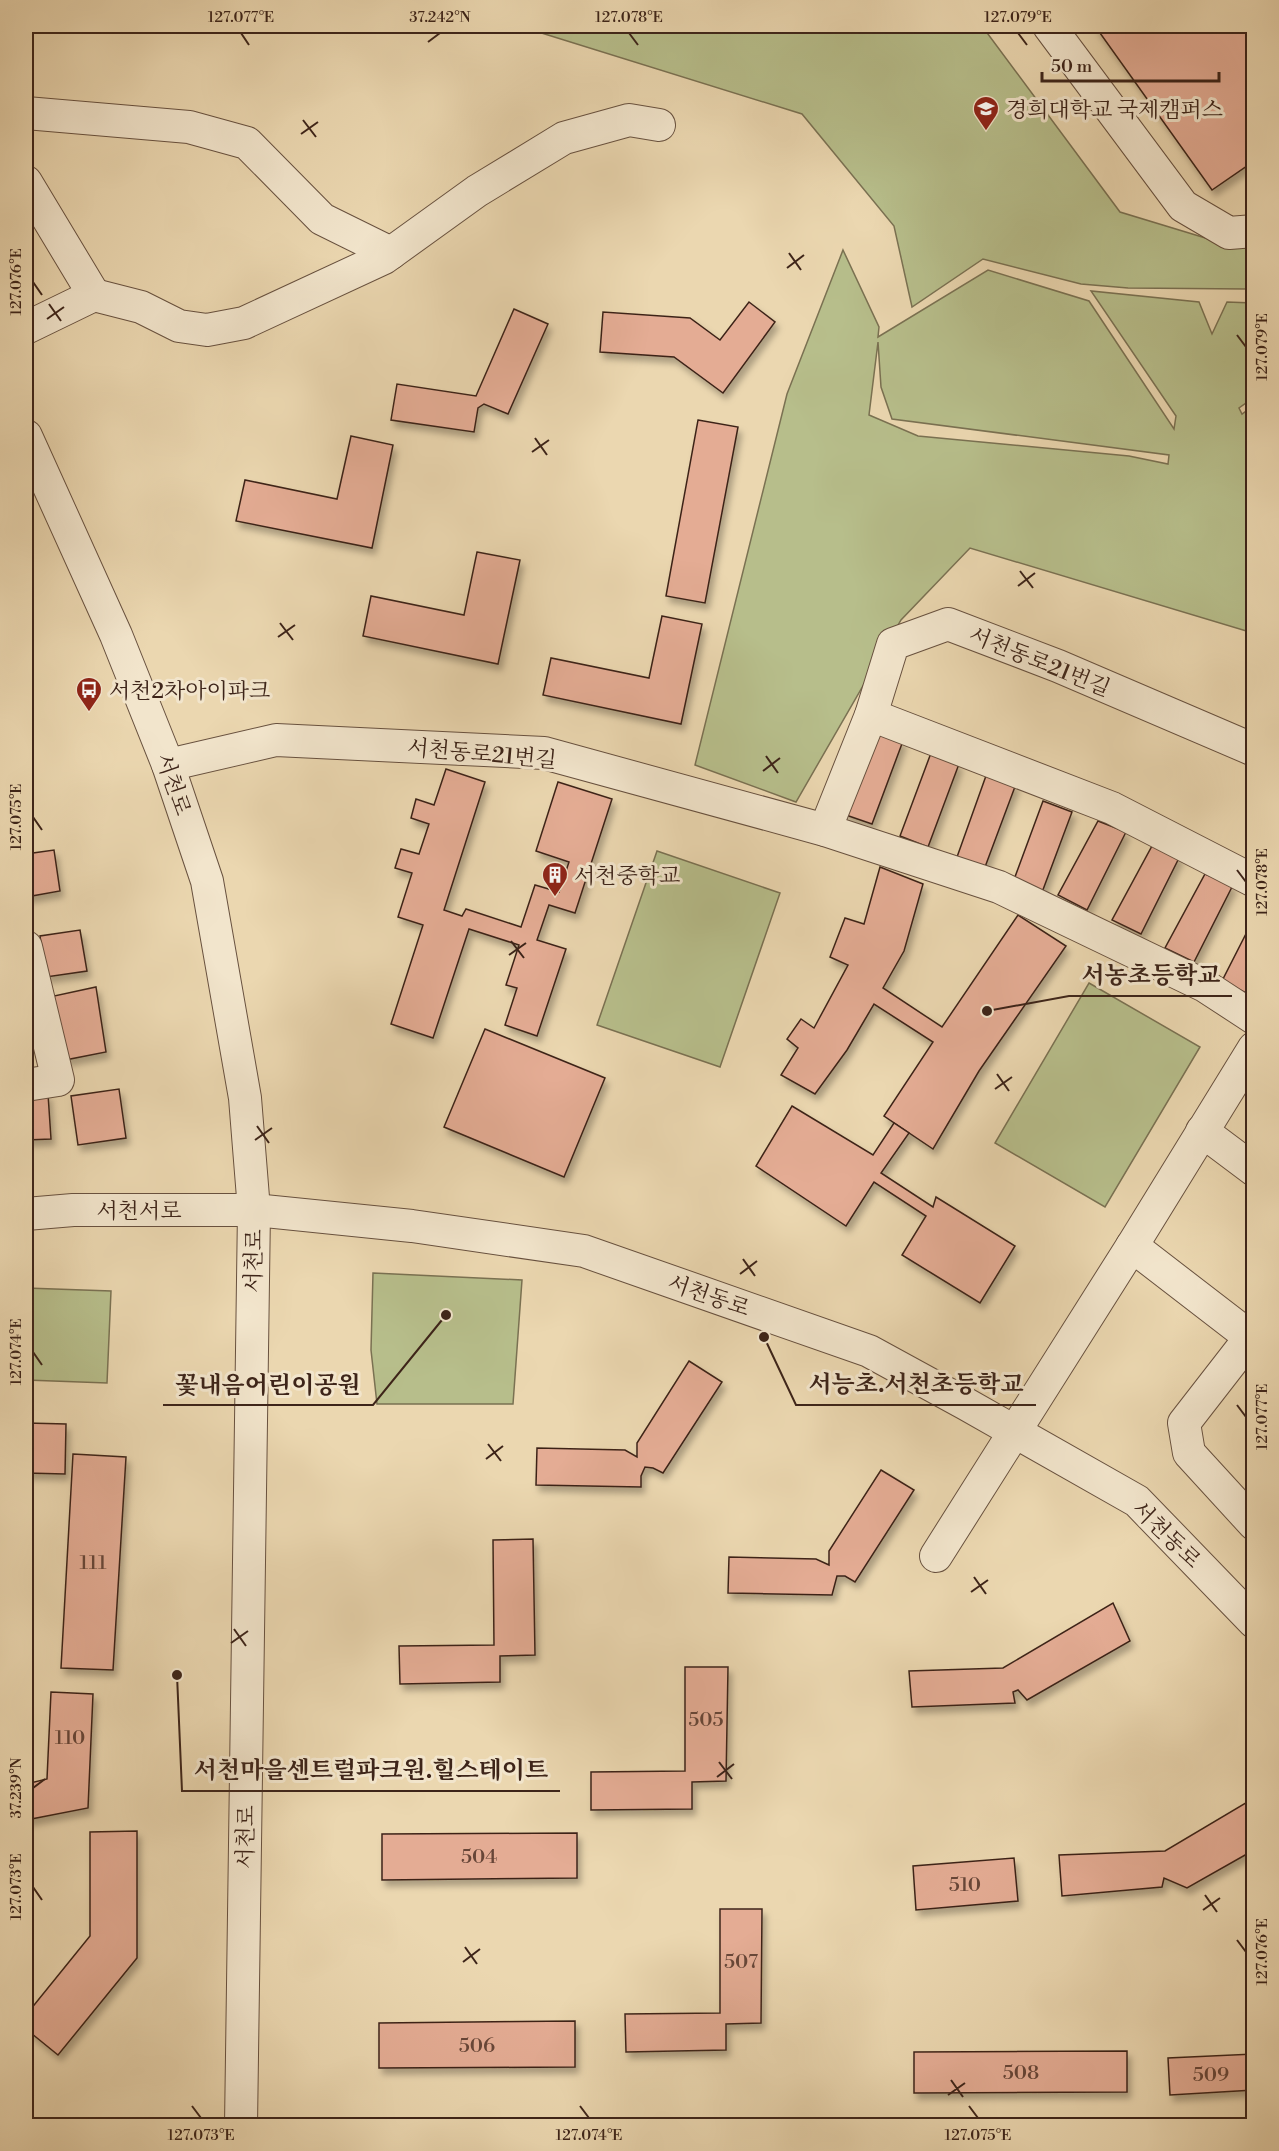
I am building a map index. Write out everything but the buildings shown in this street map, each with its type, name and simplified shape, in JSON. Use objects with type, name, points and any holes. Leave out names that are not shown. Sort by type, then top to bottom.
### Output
[{"type":"street","points":[[1049,26],[1183,206],[1229,233],[1254,231]]},
{"type":"street","points":[[26,113],[189,127],[247,143],[322,219],[391,253]]},
{"type":"street","points":[[26,328],[94,295],[141,307],[179,326],[207,330],[244,323],[391,253],[477,191],[564,138],[629,120],[659,125]]},
{"type":"street","points":[[26,182],[94,295]]},
{"type":"street","name":"서천로","points":[[26,437],[116,635],[168,765],[207,881],[245,1098],[254,1210],[241,2126]]},
{"type":"street","name":"서천동로21번길","points":[[825,830],[871,715],[893,644],[948,624],[1058,666],[1254,750]]},
{"type":"street","points":[[871,715],[1112,808],[1254,881]]},
{"type":"street","name":"서천동로21번길","points":[[168,765],[276,740],[544,753],[825,830],[999,886],[1205,986],[1254,1018]]},
{"type":"street","points":[[26,947],[58,1080],[26,1085]]},
{"type":"street","points":[[936,1556],[1254,1048]]},
{"type":"street","points":[[1202,1131],[1254,1170]]},
{"type":"street","name":"서천서로","points":[[26,1214],[73,1210],[254,1210]]},
{"type":"street","name":"서천동로","points":[[254,1210],[412,1226],[584,1251],[869,1351],[1015,1431],[1137,1502],[1254,1622]]},
{"type":"street","points":[[1132,1246],[1252,1339],[1184,1423],[1189,1453],[1254,1524]]},
{"type":"green space","points":[[519,26],[982,26],[1120,212],[1235,247],[1253,243],[1253,296],[1247,289],[1128,288],[1081,284],[983,259],[912,307],[894,226],[802,114]]},
{"type":"green space","points":[[843,250],[879,327],[878,337],[988,270],[1089,301],[1174,429],[1176,416],[1091,291],[1199,302],[1212,334],[1227,302],[1253,303],[1253,398],[1239,408],[1242,414],[1253,406],[1253,633],[970,548],[901,620],[796,802],[695,765],[787,394]],"holes":[[[878,342],[881,387],[892,419],[1169,455],[1168,464],[1129,456],[918,436],[869,415]]]},
{"type":"green space","points":[[657,851],[780,893],[720,1067],[597,1025]]},
{"type":"green space","points":[[1089,983],[1200,1047],[1105,1207],[995,1143]]},
{"type":"green space","points":[[373,1273],[522,1280],[513,1404],[377,1404],[371,1350]]},
{"type":"green space","points":[[26,1288],[111,1291],[107,1383],[26,1380]]},
{"type":"place","name":"경희대학교 국제캠퍼스","points":[[986,132]]},
{"type":"place","name":"서천2차아이파크","points":[[89,713]]},
{"type":"place","name":"서천중학교","points":[[555,898]]},
{"type":"place","name":"서농초등학교","points":[[987,1011]]},
{"type":"place","name":"꽃내음어린이공원","points":[[446,1315]]},
{"type":"place","name":"서능초.서천초등학교","points":[[764,1337]]},
{"type":"place","name":"서천마을센트럴파크원.힐스테이트","points":[[177,1675]]}]
